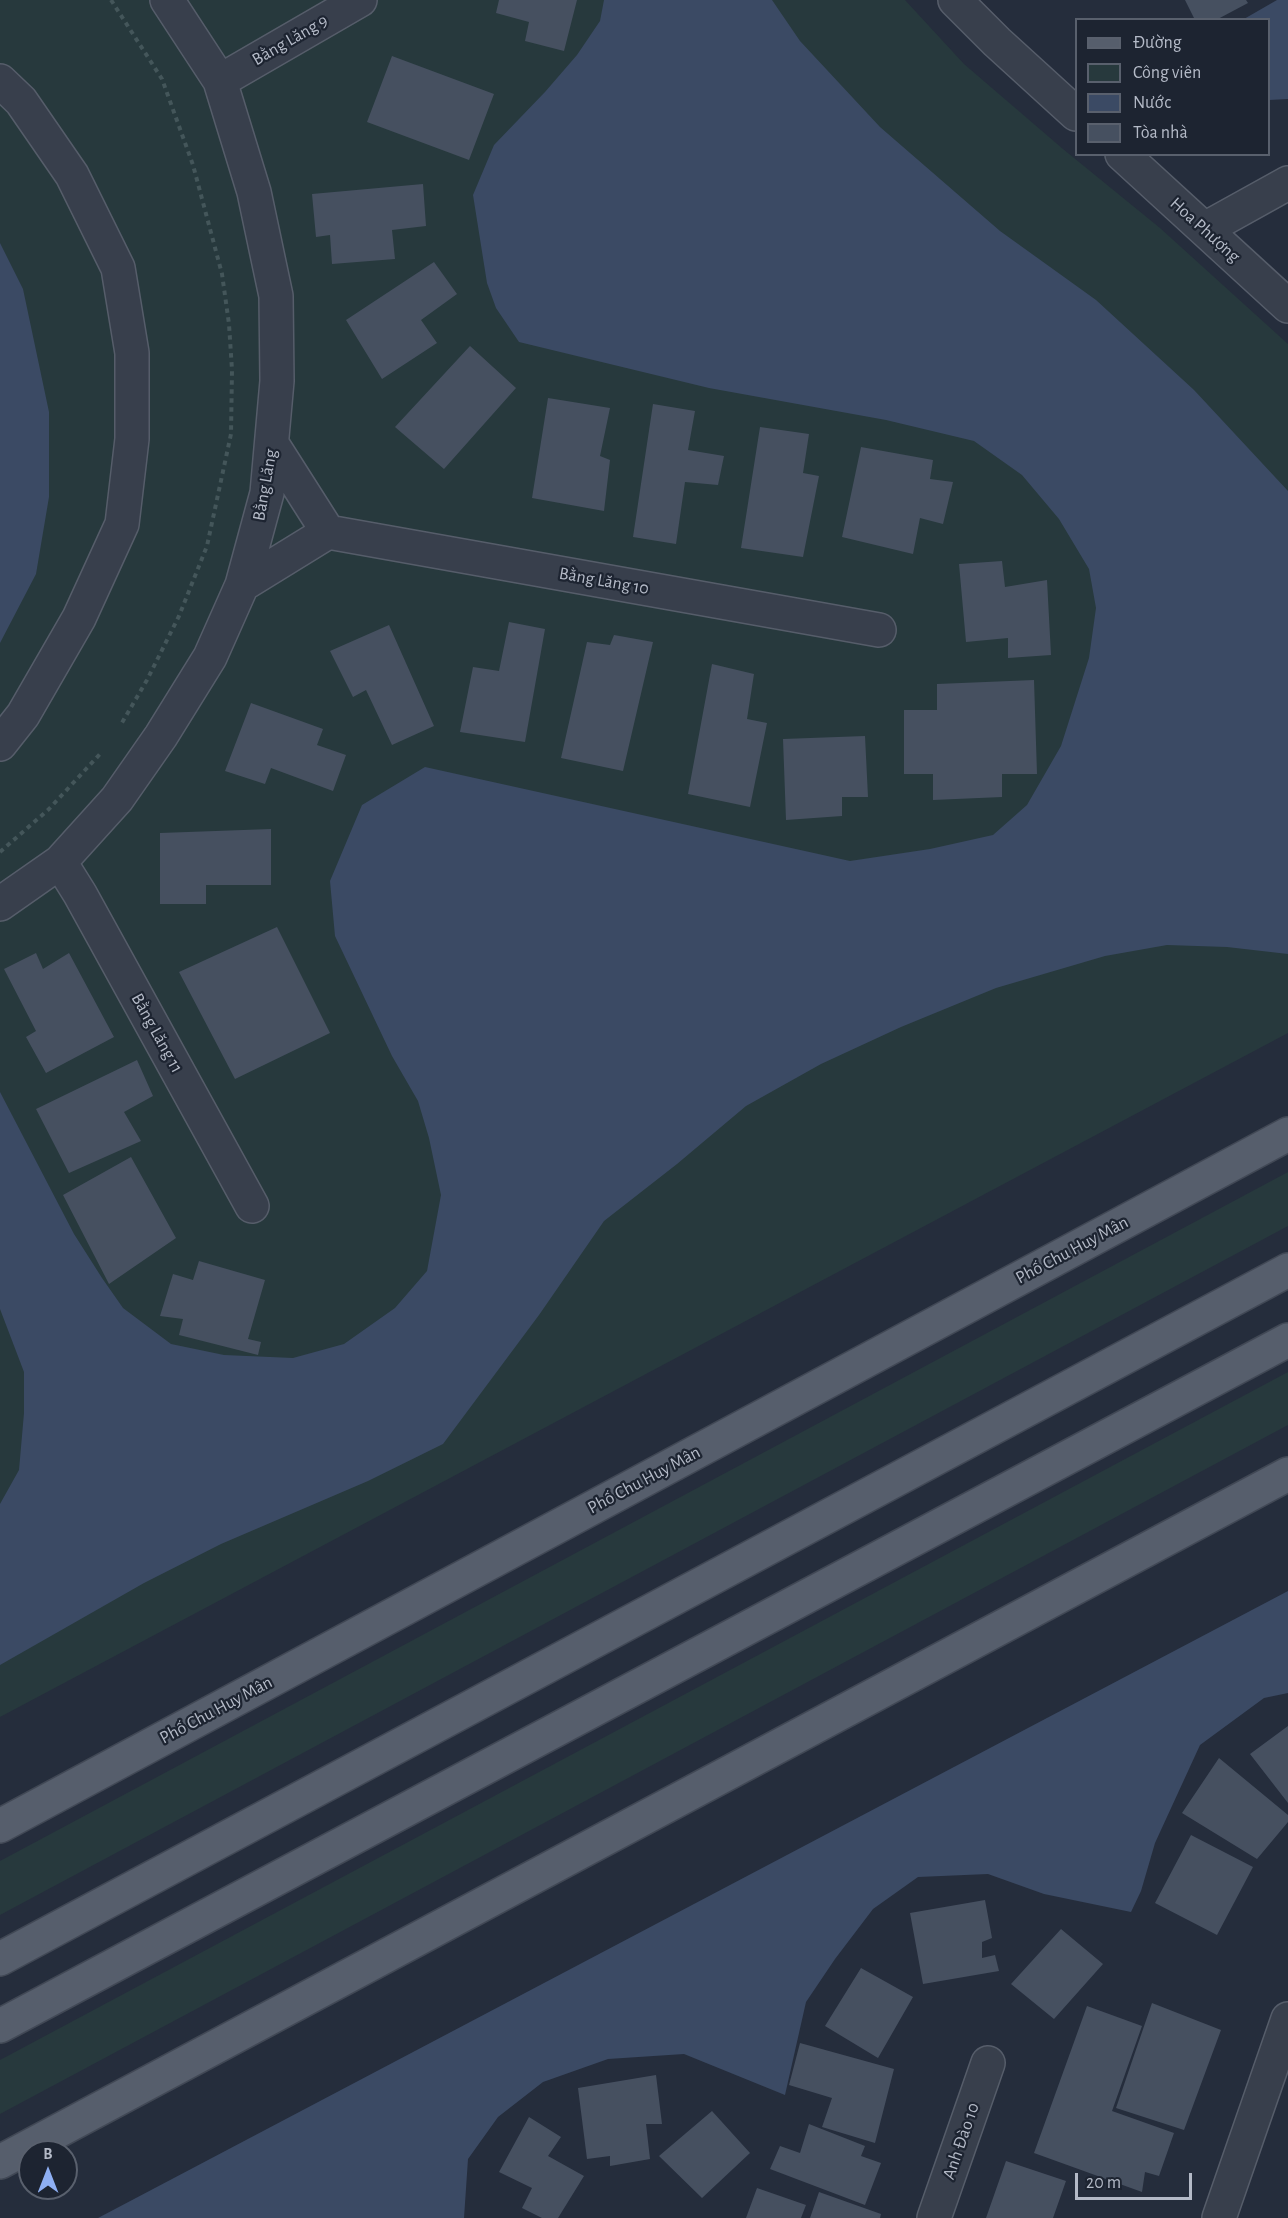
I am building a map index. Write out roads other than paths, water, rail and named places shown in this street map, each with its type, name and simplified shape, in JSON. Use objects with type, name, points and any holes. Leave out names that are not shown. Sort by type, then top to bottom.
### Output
[{"type":"main road","name":"Phố Chu Huy Mân","points":[[0,1826],[1288,1134]]},
{"type":"main road","points":[[0,1959],[1288,1270]]},
{"type":"main road","points":[[0,2026],[1288,1340]]},
{"type":"main road","points":[[0,2162],[1288,1474]]},
{"type":"street","name":"Bằng Lăng","points":[[0,904],[60,862],[117,799],[161,736],[210,657],[242,585],[267,493],[277,381],[276,296],[254,192],[220,81],[167,0]]},
{"type":"street","name":"Bằng Lăng 9","points":[[220,81],[360,0]]},
{"type":"street","points":[[955,0],[997,42],[1075,112]]},
{"type":"street","points":[[0,81],[21,101],[72,175],[118,268],[132,353],[132,440],[122,524],[79,618],[22,715],[0,744]]},
{"type":"street","name":"Hoa Phượng","points":[[1124,156],[1288,306]]},
{"type":"street","points":[[1205,229],[1288,183]]},
{"type":"street","points":[[242,585],[328,532],[272,444]]},
{"type":"street","name":"Bằng Lăng 10","points":[[328,532],[879,630]]},
{"type":"street","name":"Bằng Lăng 11","points":[[60,862],[80,894],[252,1206]]},
{"type":"street","points":[[1219,2218],[1288,2019]]},
{"type":"street","name":"Anh Đào 10","points":[[934,2218],[988,2063]]},
{"type":"water","points":[[604,0],[772,0],[800,41],[880,127],[1000,231],[1096,300],[1194,390],[1288,491],[1288,954],[1227,947],[1167,945],[1105,956],[996,988],[901,1027],[821,1064],[746,1106],[604,1221],[539,1315],[443,1444],[368,1481],[221,1544],[144,1583],[0,1665],[0,1504],[19,1470],[24,1413],[24,1372],[0,1309],[0,1092],[74,1234],[102,1278],[123,1308],[171,1344],[224,1355],[293,1358],[344,1344],[395,1308],[427,1271],[441,1195],[429,1138],[418,1101],[392,1056],[335,936],[330,881],[362,805],[425,767],[850,861],[930,849],[993,835],[1027,805],[1061,746],[1089,658],[1096,608],[1089,569],[1059,519],[1022,475],[974,441],[886,420],[709,388],[519,342],[496,308],[487,283],[473,195],[494,145],[577,55],[600,21]]},
{"type":"water","points":[[1277,0],[1288,0],[1288,99],[1270,100],[1270,18],[1246,18]]},
{"type":"water","points":[[0,243],[23,289],[49,412],[49,497],[36,574],[0,643]]},
{"type":"water","points":[[1288,1591],[1288,1693],[1264,1698],[1200,1745],[1155,1843],[1141,1891],[1131,1912],[1044,1894],[988,1874],[918,1877],[873,1909],[806,2002],[785,2095],[684,2054],[608,2059],[543,2082],[498,2117],[468,2159],[464,2218],[98,2218]]}]
